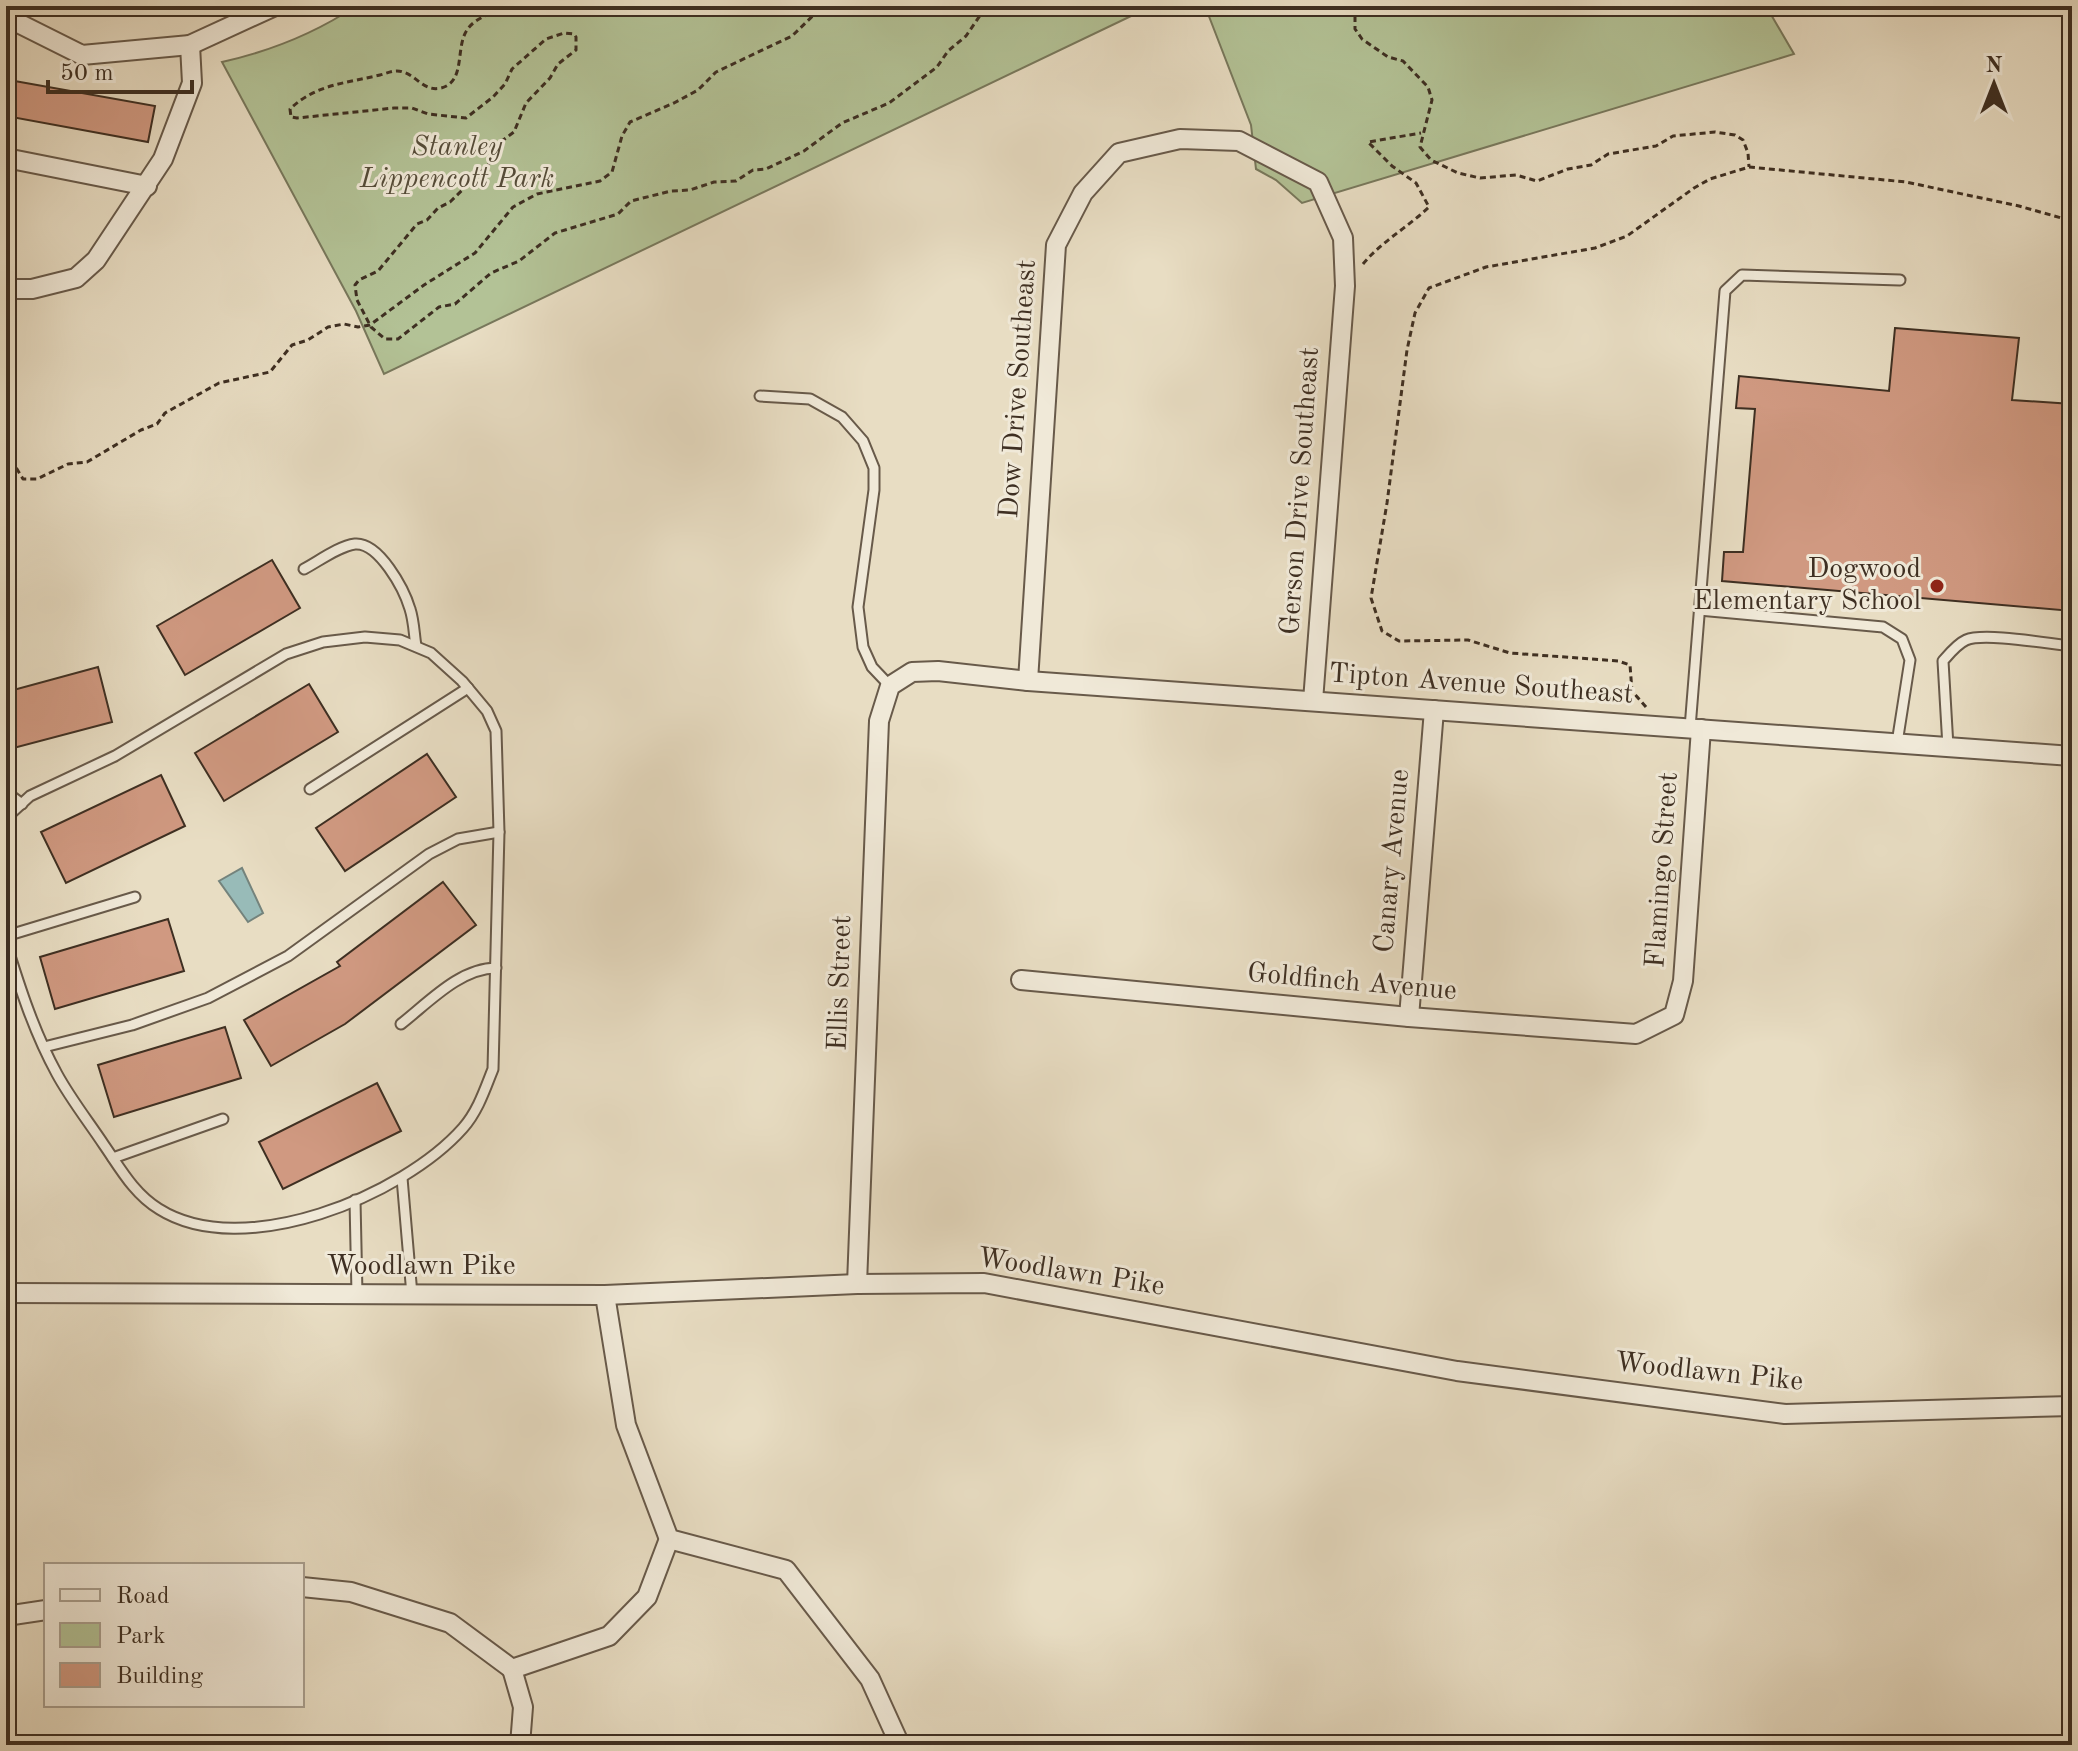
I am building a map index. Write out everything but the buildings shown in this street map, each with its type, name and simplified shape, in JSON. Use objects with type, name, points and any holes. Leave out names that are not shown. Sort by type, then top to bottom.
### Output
[{"type":"street","points":[[6,17],[82,55],[190,45],[275,6]]},
{"type":"street","points":[[6,289],[32,289],[76,278],[96,260],[163,159],[192,83],[190,45]]},
{"type":"street","name":"Dow Drive Southeast","points":[[1028,681],[1056,245],[1083,193],[1119,153],[1180,139],[1239,141],[1318,182],[1343,238],[1345,286]]},
{"type":"street","points":[[6,158],[147,186]]},
{"type":"street","name":"Gerson Drive Southeast","points":[[1313,701],[1345,286]]},
{"type":"street","name":"Tipton Avenue Southeast","points":[[890,686],[912,672],[938,671],[1028,681],[2072,756]]},
{"type":"street","name":"Ellis Street","points":[[857,1284],[879,721],[890,686]]},
{"type":"street","name":"Canary Avenue","points":[[1409,1017],[1434,710]]},
{"type":"street","name":"Flamingo Street","points":[[1674,1015],[1683,981],[1696,728]]},
{"type":"street","name":"Goldfinch Avenue","points":[[1021,980],[1409,1017],[1636,1034],[1674,1015]]},
{"type":"street","name":"Woodlawn Pike","points":[[6,1293],[605,1295],[857,1284],[984,1283],[1457,1371],[1785,1414],[2072,1406]]},
{"type":"street","points":[[512,1669],[609,1636],[647,1597],[669,1539],[626,1425],[605,1295]]},
{"type":"street","points":[[669,1539],[786,1570],[870,1679],[900,1745]]},
{"type":"street","points":[[304,1587],[351,1592],[450,1623],[512,1669],[523,1707],[520,1745]]},
{"type":"street","points":[[6,1616],[44,1610]]},
{"type":"lane","points":[[1696,728],[1699,610],[1725,291],[1742,275],[1900,280]]},
{"type":"lane","points":[[760,396],[810,399],[842,417],[863,441],[874,468],[874,490],[858,607],[863,647],[872,667],[890,686]]},
{"type":"lane","points":[[304,569],[352,544],[373,549],[403,591],[411,612],[416,646]]},
{"type":"lane","points":[[1699,610],[1883,627],[1902,639],[1910,660],[1897,743]]},
{"type":"lane","points":[[6,818],[30,796],[115,756],[286,654],[323,642],[365,637],[400,640],[431,653],[468,688],[487,711],[496,731],[499,832],[493,1069],[481,1100],[465,1126],[436,1155],[402,1178],[332,1211],[250,1230],[201,1226],[160,1210],[135,1190],[57,1075],[26,1010],[6,943]]},
{"type":"lane","points":[[1948,747],[1943,661],[1956,647],[1967,639],[1987,638],[2072,646]]},
{"type":"lane","points":[[310,789],[468,688]]},
{"type":"lane","points":[[6,792],[22,804]]},
{"type":"lane","points":[[44,1047],[132,1025],[208,998],[288,956],[429,854],[458,839],[499,832]]},
{"type":"lane","points":[[6,936],[135,897]]},
{"type":"lane","points":[[401,1024],[467,974],[496,968]]},
{"type":"lane","points":[[113,1158],[223,1119]]},
{"type":"lane","points":[[402,1178],[412,1295]]},
{"type":"lane","points":[[355,1200],[357,1294]]},
{"type":"path","points":[[509,6],[485,16],[467,29],[459,52],[458,75],[451,83],[430,88],[418,83],[406,72],[394,70],[323,87],[290,109],[291,117],[297,118],[394,108],[412,108],[428,114],[466,118],[493,97],[505,84],[512,69],[546,39],[564,33],[576,37],[576,50],[558,64],[550,78],[526,103],[514,132],[498,144],[489,164],[450,202],[417,224],[378,271],[359,280],[355,290],[357,300],[370,325],[385,339],[398,339],[439,307],[455,304],[491,273],[519,261],[555,233],[618,214],[631,201],[671,191],[690,190],[714,182],[736,181],[753,170],[766,169],[795,155],[842,123],[889,103],[937,67],[948,51],[966,36],[981,14],[994,6]]},
{"type":"path","points":[[6,451],[23,479],[37,479],[68,464],[87,462],[157,424],[165,413],[219,383],[270,372],[297,341],[308,340],[328,327],[370,325],[424,285],[475,253],[513,207],[537,194],[600,181],[612,172],[622,136],[630,122],[674,103],[698,90],[716,72],[792,36],[823,6]]},
{"type":"path","points":[[1355,6],[1355,29],[1362,39],[1388,57],[1403,61],[1428,87],[1432,100],[1420,147],[1431,160],[1458,173],[1480,178],[1516,175],[1537,181],[1568,169],[1591,165],[1608,154],[1656,146],[1673,136],[1689,133],[1735,135],[1743,140],[1749,167]]},
{"type":"path","points":[[1345,286],[1371,254],[1429,207],[1416,183],[1392,166],[1368,142],[1422,133]]},
{"type":"path","points":[[1649,725],[1649,710],[1632,691],[1630,665],[1618,661],[1510,653],[1468,640],[1399,641],[1382,631],[1371,598],[1386,512],[1407,350],[1415,313],[1429,288],[1486,267],[1595,248],[1627,236],[1694,188],[1710,179],[1749,167],[1775,167],[1918,184],[2072,221]]},
{"type":"green space","name":"Stanley Lippencott Park","points":[[356,6],[1152,6],[384,374],[356,311],[222,62],[292,40]]},
{"type":"green space","points":[[1205,6],[1766,6],[1794,54],[1302,203],[1276,180],[1256,169],[1251,125]]},
{"type":"water","points":[[242,868],[263,913],[248,922],[219,881]]},
{"type":"place","name":"Dogwood Elementary School","points":[[1937,586]]}]
